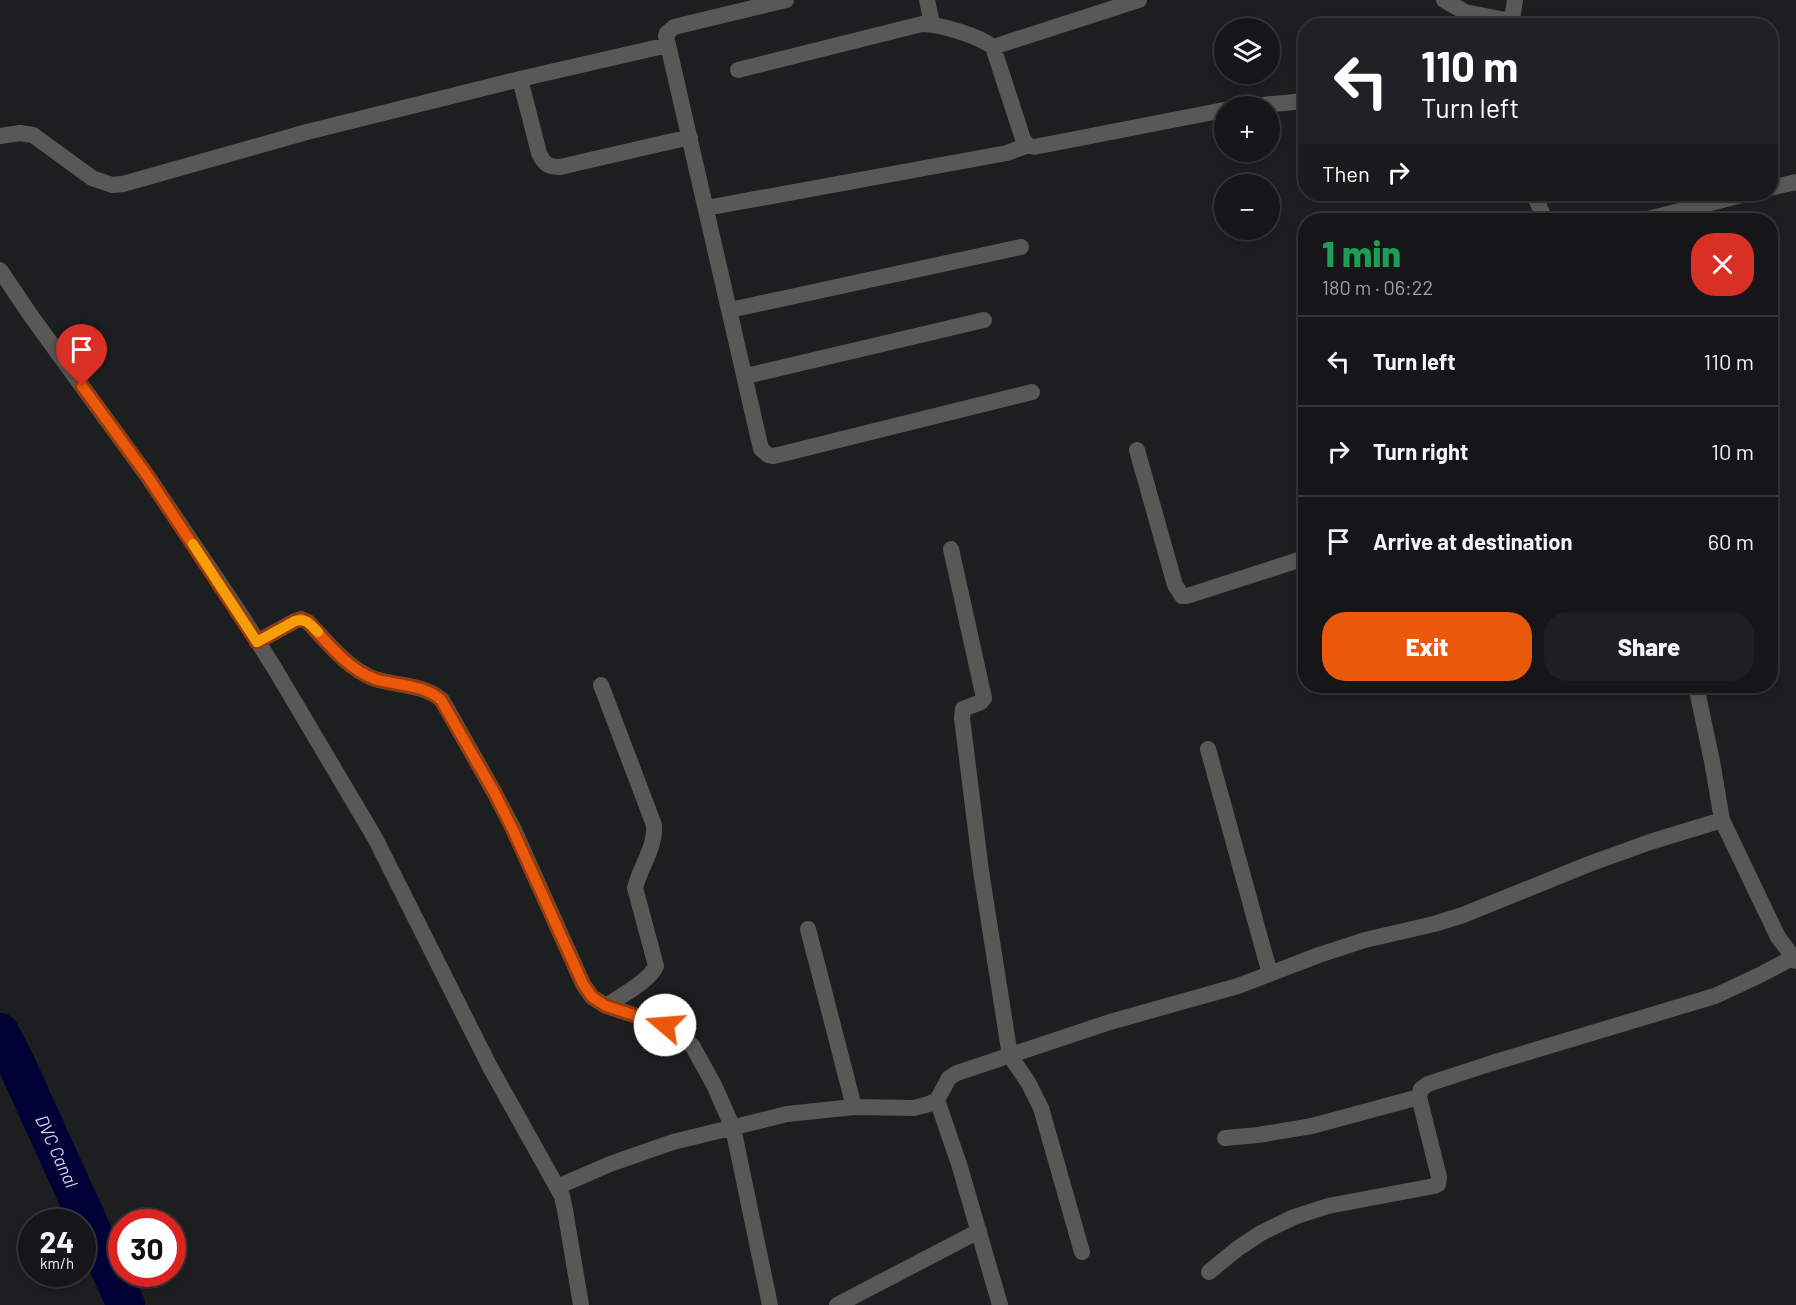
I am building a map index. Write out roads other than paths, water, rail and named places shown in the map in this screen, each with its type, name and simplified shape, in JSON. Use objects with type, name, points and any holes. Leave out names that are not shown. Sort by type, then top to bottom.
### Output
[{"type":"street","points":[[786,0],[674,27],[667,33],[761,448],[768,455],[774,456],[1032,392]]},
{"type":"street","points":[[927,0],[932,24]]},
{"type":"street","points":[[993,46],[1139,0]]},
{"type":"street","points":[[1444,0],[1465,12],[1490,18]]},
{"type":"street","points":[[1512,18],[1515,0]]},
{"type":"street","points":[[738,70],[922,24],[932,24],[982,39],[993,46],[1023,139],[1028,145],[1035,147],[1214,112]]},
{"type":"street","points":[[0,136],[20,133],[33,135],[92,178],[112,185],[308,132],[668,45]]},
{"type":"street","points":[[520,79],[539,153],[543,162],[550,167],[560,167],[690,136]]},
{"type":"street","points":[[1280,103],[1298,102]]},
{"type":"street","points":[[706,208],[1007,153],[1028,145]]},
{"type":"street","points":[[1778,186],[1796,182]]},
{"type":"street","points":[[1671,213],[1719,201]]},
{"type":"street","points":[[730,310],[1021,247]]},
{"type":"street","points":[[0,270],[146,474],[275,669],[375,838],[490,1067],[562,1196],[581,1305]]},
{"type":"street","points":[[746,376],[984,320]]},
{"type":"street","points":[[1137,450],[1175,585],[1182,596],[1298,560]]},
{"type":"street","points":[[951,549],[984,698],[981,702],[963,709],[962,718],[981,871],[1010,1056],[1028,1082],[1041,1108],[1082,1252]]},
{"type":"street","points":[[257,642],[301,619],[308,622],[342,658],[360,671],[374,679],[426,690],[436,694],[441,700],[494,792],[583,984],[592,997],[606,1006],[665,1025],[681,1034],[693,1047],[714,1085],[733,1128],[770,1305]]},
{"type":"street","points":[[601,685],[654,825],[655,834],[635,888],[656,966],[654,972],[647,978],[606,1006]]},
{"type":"street","points":[[1209,1272],[1237,1249],[1294,1217],[1328,1206],[1438,1184],[1440,1177],[1419,1096],[1428,1084],[1715,996],[1794,959],[1778,937],[1722,820],[1697,693]]},
{"type":"street","points":[[1208,749],[1270,974]]},
{"type":"street","points":[[557,1187],[610,1164],[673,1142],[787,1114],[854,1107],[914,1108],[929,1104],[937,1100],[950,1078],[957,1073],[1110,1022],[1227,990],[1365,940],[1463,915],[1589,864],[1722,820]]},
{"type":"street","points":[[808,929],[854,1107]]},
{"type":"street","points":[[1225,1138],[1312,1126],[1419,1096]]},
{"type":"street","points":[[937,1100],[1000,1305]]},
{"type":"street","points":[[837,1305],[979,1231]]},
{"type":"waterway","name":"DVC Canal","points":[[0,1032],[126,1305]]}]
